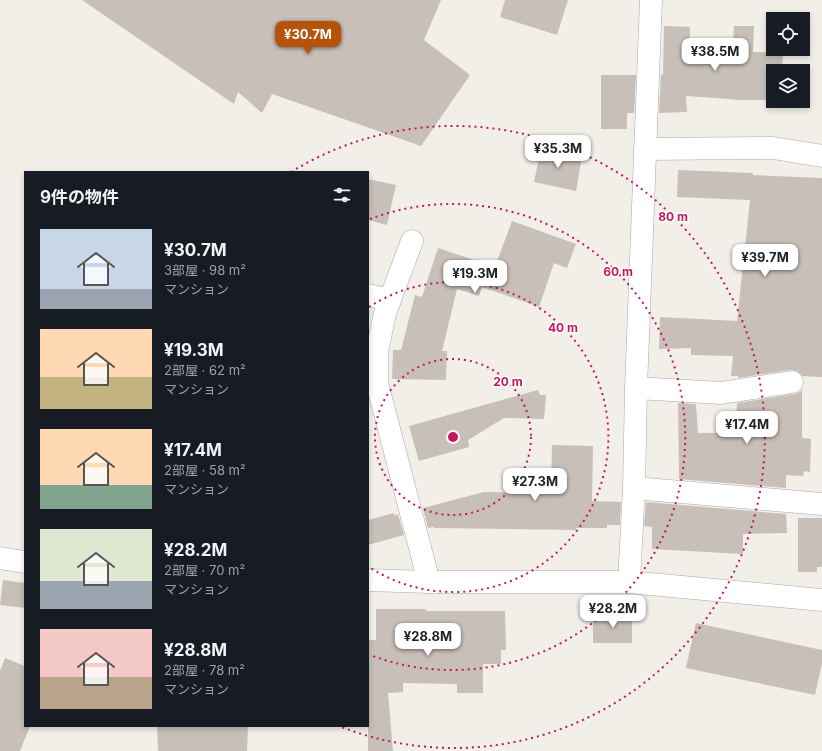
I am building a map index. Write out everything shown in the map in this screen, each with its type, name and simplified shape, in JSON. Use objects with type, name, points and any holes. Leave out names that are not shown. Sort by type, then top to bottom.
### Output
[{"type":"street","points":[[629,582],[634,488],[636,388],[651,0]]},
{"type":"street","points":[[645,149],[773,148],[822,156]]},
{"type":"street","points":[[412,241],[385,313],[377,352],[377,383],[429,582]]},
{"type":"street","points":[[369,295],[390,300]]},
{"type":"street","points":[[636,388],[720,393],[792,382]]},
{"type":"street","points":[[634,488],[822,504]]},
{"type":"street","points":[[0,558],[24,562]]},
{"type":"street","points":[[369,580],[429,582],[629,582],[822,600]]},
{"type":"building","points":[[82,0],[441,0],[424,40],[470,75],[421,146],[272,94],[262,113],[238,92],[234,104]]},
{"type":"building","points":[[505,0],[568,0],[557,35],[500,17]]},
{"type":"building","points":[[664,26],[690,27],[690,64],[732,64],[734,26],[754,26],[753,52],[766,52],[766,56],[783,56],[782,64],[766,64],[766,100],[741,100],[686,96],[687,112],[659,113],[661,75],[663,75]]},
{"type":"building","points":[[601,75],[636,75],[634,113],[627,113],[627,129],[601,129]]},
{"type":"building","points":[[541,148],[582,156],[576,191],[534,182]]},
{"type":"building","points":[[678,170],[822,178],[822,377],[802,376],[797,371],[790,370],[738,378],[738,376],[731,376],[733,356],[691,355],[691,348],[659,349],[660,317],[737,321],[750,200],[677,197]]},
{"type":"building","points":[[369,179],[396,185],[387,225],[369,220]]},
{"type":"building","points":[[512,221],[576,244],[567,268],[554,263],[539,307],[482,287],[479,296],[457,289],[442,351],[447,351],[446,380],[392,379],[393,350],[401,350],[415,295],[422,297],[438,248],[495,267]]},
{"type":"building","points":[[802,389],[802,438],[811,439],[810,472],[804,471],[803,476],[786,475],[786,488],[679,479],[678,403],[696,404],[698,433],[735,433],[737,403],[794,394],[800,392]]},
{"type":"building","points":[[538,390],[540,395],[546,395],[544,419],[504,418],[468,440],[469,447],[419,461],[409,426]]},
{"type":"building","points":[[552,445],[593,446],[592,501],[621,502],[620,525],[607,525],[607,528],[576,528],[576,530],[428,528],[423,508],[484,492],[551,493]]},
{"type":"building","points":[[646,502],[786,514],[787,533],[743,534],[743,554],[652,549],[652,527],[644,526]]},
{"type":"building","points":[[394,513],[394,516],[398,514],[404,535],[369,545],[369,520]]},
{"type":"building","points":[[798,518],[822,518],[822,567],[817,567],[817,572],[798,572]]},
{"type":"building","points":[[3,580],[24,583],[24,608],[0,605]]},
{"type":"building","points":[[376,609],[426,609],[426,611],[505,611],[506,650],[501,650],[501,664],[483,664],[483,693],[457,693],[457,684],[403,683],[403,692],[388,693],[393,751],[368,751],[369,640],[376,640]]},
{"type":"building","points":[[632,615],[632,643],[593,643],[593,616]]},
{"type":"building","points":[[696,623],[822,650],[822,663],[815,695],[686,668]]},
{"type":"building","points":[[5,658],[24,666],[24,727],[30,727],[20,751],[0,751],[0,671]]},
{"type":"building","points":[[157,727],[248,727],[247,751],[158,751]]}]
